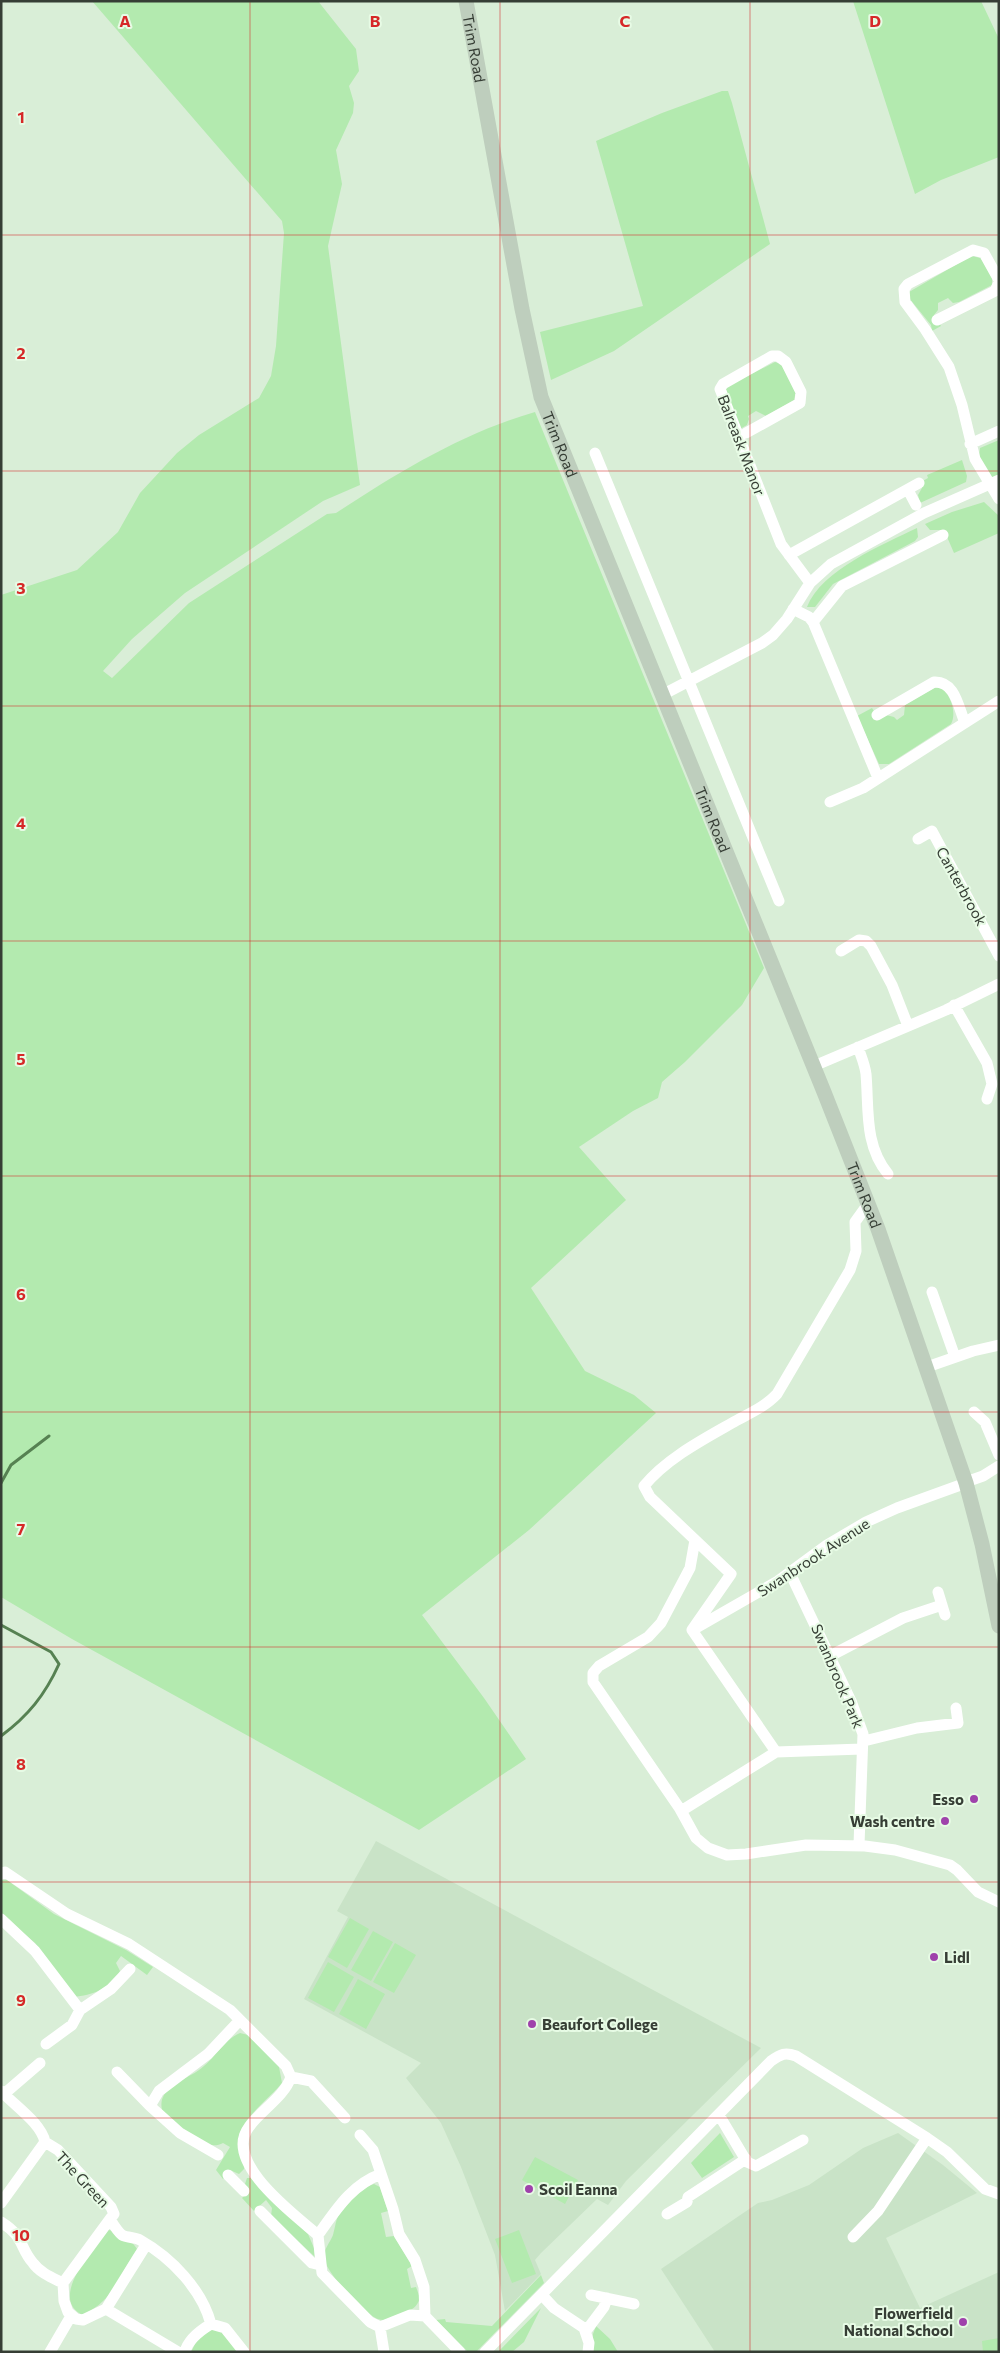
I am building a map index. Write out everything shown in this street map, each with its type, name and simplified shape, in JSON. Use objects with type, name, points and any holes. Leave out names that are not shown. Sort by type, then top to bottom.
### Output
[{"type":"main road","name":"Trim Road","points":[[466,1],[522,308],[541,397],[814,1066],[868,1204],[966,1482],[982,1544],[999,1626]]},
{"type":"street","points":[[937,320],[995,291],[999,281],[984,253],[973,250],[908,284],[904,289],[905,302],[949,367],[962,405],[970,444],[980,470],[994,483],[999,499]]},
{"type":"street","name":"Balreask Manor","points":[[746,433],[800,403],[801,392],[786,362],[782,358],[772,356],[723,384],[720,390],[781,544],[810,583]]},
{"type":"street","points":[[970,444],[999,431]]},
{"type":"street","points":[[595,453],[778,902]]},
{"type":"street","points":[[790,555],[919,483]]},
{"type":"street","points":[[662,695],[762,643],[773,635],[810,583],[830,564],[946,502],[994,483]]},
{"type":"street","points":[[908,490],[916,505]]},
{"type":"street","points":[[813,622],[842,586],[943,535]]},
{"type":"street","points":[[793,609],[809,617],[813,622],[878,778]]},
{"type":"street","points":[[877,714],[934,682],[941,682],[951,687],[965,723]]},
{"type":"street","points":[[830,802],[862,788],[999,701]]},
{"type":"street","name":"Canterbrook","points":[[918,839],[932,831],[999,956]]},
{"type":"street","points":[[841,951],[859,940],[866,941],[871,946],[883,967],[908,1026]]},
{"type":"street","points":[[814,1066],[908,1026],[999,984]]},
{"type":"street","points":[[954,1005],[987,1063],[992,1084],[987,1099]]},
{"type":"street","points":[[858,1047],[866,1073],[867,1113],[872,1141],[878,1162],[888,1174]]},
{"type":"street","points":[[776,1752],[692,1630],[731,1574],[650,1497],[644,1486],[654,1474],[691,1448],[768,1403],[777,1394],[850,1270],[856,1251],[855,1222],[868,1204]]},
{"type":"street","points":[[932,1292],[955,1356]]},
{"type":"street","points":[[927,1367],[955,1356],[999,1345]]},
{"type":"street","points":[[974,1412],[985,1422],[999,1455]]},
{"type":"street","name":"Swanbrook Avenue","points":[[692,1630],[790,1573],[827,1545],[866,1522],[897,1508],[983,1476],[999,1466]]},
{"type":"street","points":[[695,1540],[690,1568],[661,1623],[648,1637],[599,1666],[593,1674],[593,1682],[601,1697],[681,1811],[696,1838],[708,1848],[727,1855],[806,1845],[859,1845],[895,1850],[941,1862],[958,1870],[978,1892],[999,1902]]},
{"type":"street","name":"Swanbrook Park","points":[[790,1573],[858,1718],[863,1745],[859,1845]]},
{"type":"street","points":[[830,1656],[903,1618],[943,1610],[938,1592]]},
{"type":"street","points":[[681,1811],[776,1752],[863,1745],[917,1728],[958,1723],[956,1708]]},
{"type":"street","points":[[1,1874],[5,1872],[67,1914],[129,1944],[230,2010],[286,2066],[291,2077],[286,2088],[245,2133],[242,2144],[251,2170],[285,2207],[318,2235]]},
{"type":"street","points":[[1,1919],[35,1951],[80,2010]]},
{"type":"street","points":[[46,2044],[72,2025],[80,2010],[111,1989],[130,1969]]},
{"type":"street","points":[[150,2106],[159,2091],[208,2054],[240,2020]]},
{"type":"street","points":[[485,2352],[771,2061],[781,2054],[787,2053],[927,2138],[947,2152],[985,2189],[999,2194]]},
{"type":"street","points":[[1,2203],[45,2142],[43,2133],[37,2125],[3,2092],[40,2063]]},
{"type":"street","points":[[117,2072],[180,2133],[218,2155]]},
{"type":"street","points":[[291,2077],[311,2081],[345,2118]]},
{"type":"street","points":[[719,2114],[748,2162],[756,2166],[802,2140]]},
{"type":"street","points":[[360,2135],[373,2150],[393,2209],[399,2234],[415,2260],[424,2288],[426,2316],[460,2352]]},
{"type":"street","points":[[853,2237],[878,2211],[927,2138]]},
{"type":"street","name":"The Green","points":[[45,2142],[58,2150],[111,2206],[114,2214],[63,2283]]},
{"type":"street","points":[[667,2214],[687,2202],[688,2197],[746,2159]]},
{"type":"street","points":[[236,2183],[251,2170]]},
{"type":"street","points":[[381,2174],[361,2183],[349,2194],[318,2235],[322,2273],[370,2322],[380,2327],[410,2315],[426,2316]]},
{"type":"street","points":[[260,2212],[312,2264],[320,2264]]},
{"type":"street","name":"The Green","points":[[110,2220],[122,2235],[139,2240],[164,2257],[184,2277],[201,2297],[211,2324]]},
{"type":"street","points":[[1,2222],[18,2235],[34,2265],[45,2274],[63,2283],[64,2301],[71,2316],[76,2320],[83,2320],[106,2309],[146,2245]]},
{"type":"street","points":[[591,2294],[634,2304]]},
{"type":"street","points":[[542,2295],[554,2308],[586,2331]]},
{"type":"street","points":[[588,2352],[586,2331],[604,2307],[607,2298]]},
{"type":"street","points":[[106,2309],[178,2352]]},
{"type":"street","points":[[50,2352],[71,2316]]},
{"type":"street","points":[[185,2352],[188,2344],[201,2330],[211,2324],[225,2328],[244,2352]]},
{"type":"street","points":[[380,2327],[384,2352]]},
{"type":"shaded area","name":"Beaufort College","points":[[376,1841],[761,2048],[626,2181],[608,2205],[597,2199],[541,2253],[535,2260],[541,2274],[505,2311],[495,2255],[461,2167],[441,2123],[406,2078],[421,2063],[304,1999],[348,1917],[337,1911]]},
{"type":"shaded area","points":[[898,2133],[943,2165],[977,2193],[886,2238],[920,2308],[999,2272],[999,2352],[715,2352],[661,2269],[758,2203],[772,2200],[809,2185],[863,2148]]},
{"type":"green space","points":[[92,1],[318,1],[356,49],[359,71],[349,86],[354,103],[353,113],[336,150],[342,184],[328,246],[360,485],[323,501],[185,593],[132,639],[103,671],[112,678],[189,603],[327,514],[336,513],[383,483],[457,442],[535,412],[764,968],[742,1005],[685,1062],[662,1082],[658,1098],[633,1111],[579,1147],[626,1200],[531,1288],[585,1371],[634,1395],[656,1413],[529,1530],[422,1615],[484,1698],[526,1759],[419,1830],[72,1639],[1,1597],[1,595],[77,570],[118,532],[140,493],[177,453],[199,435],[259,398],[271,376],[276,346],[284,233],[282,221]]},
{"type":"green space","points":[[853,1],[981,1],[999,39],[999,157],[941,180],[915,194]]},
{"type":"green space","points":[[722,91],[728,91],[732,103],[770,244],[614,351],[551,380],[540,332],[643,306],[596,141],[662,113]]},
{"type":"green space","points":[[971,256],[981,258],[992,278],[992,285],[959,302],[953,303],[948,298],[938,303],[938,310],[934,315],[941,326],[932,331],[931,325],[909,298],[909,292]]},
{"type":"green space","points":[[775,362],[781,364],[796,391],[794,400],[766,416],[756,411],[748,416],[747,425],[740,429],[726,389],[728,386]]},
{"type":"green space","points":[[999,440],[999,476],[990,478],[979,456],[980,448]]},
{"type":"green space","points":[[962,460],[967,476],[966,482],[920,503],[918,495],[922,488],[921,482],[928,478],[927,475]]},
{"type":"green space","points":[[984,502],[999,516],[999,533],[954,553],[944,530],[930,530],[925,524],[952,512]]},
{"type":"green space","points":[[917,528],[918,537],[915,541],[833,584],[815,607],[807,607],[814,594],[825,581],[839,570],[871,550]]},
{"type":"green space","points":[[940,687],[947,694],[952,704],[953,720],[951,724],[889,764],[879,764],[857,716],[872,708],[879,719],[886,715],[897,720],[904,715],[905,705],[934,688]]},
{"type":"green space","points":[[1,1880],[7,1880],[54,1914],[126,1950],[153,1967],[147,1975],[121,1956],[116,1963],[120,1971],[112,1982],[94,1993],[74,1997],[35,1943],[1,1914]]},
{"type":"green space","points":[[350,1918],[369,1929],[347,1968],[328,1957]]},
{"type":"green space","points":[[373,1931],[393,1942],[371,1981],[351,1970]]},
{"type":"green space","points":[[395,1943],[416,1955],[394,1993],[373,1982]]},
{"type":"green space","points":[[328,1962],[354,1977],[334,2012],[308,1998]]},
{"type":"green space","points":[[358,1979],[385,1994],[366,2029],[339,2014]]},
{"type":"green space","points":[[240,2033],[248,2035],[279,2067],[282,2083],[250,2117],[240,2131],[239,2142],[244,2169],[239,2174],[230,2170],[223,2179],[216,2170],[230,2147],[223,2143],[207,2144],[190,2136],[162,2110],[162,2099],[171,2087],[204,2066],[229,2040]]},
{"type":"green space","points":[[720,2133],[734,2157],[702,2178],[691,2163]]},
{"type":"green space","points":[[535,2157],[578,2180],[565,2204],[522,2180]]},
{"type":"green space","points":[[247,2178],[251,2178],[308,2234],[314,2248],[315,2257],[271,2216],[272,2208],[266,2200],[254,2211],[242,2198],[249,2191],[245,2184]]},
{"type":"green space","points":[[374,2184],[380,2187],[388,2211],[381,2213],[386,2237],[394,2236],[412,2266],[407,2269],[411,2288],[416,2287],[420,2298],[412,2309],[385,2320],[372,2316],[346,2292],[331,2272],[324,2257],[340,2212],[359,2192]]},
{"type":"green space","points":[[108,2230],[124,2237],[137,2249],[115,2287],[103,2302],[83,2315],[73,2307],[70,2297],[72,2286],[85,2260]]},
{"type":"green space","points":[[519,2230],[536,2274],[512,2283],[495,2239]]},
{"type":"green space","points":[[541,2275],[544,2283],[476,2352],[467,2351],[436,2320],[445,2319],[446,2322],[492,2326]]},
{"type":"green space","points":[[541,2308],[524,2342],[512,2352],[498,2352]]},
{"type":"green space","points":[[596,2326],[610,2339],[618,2352],[593,2352],[593,2334]]},
{"type":"green space","points":[[210,2328],[220,2330],[239,2352],[191,2352],[197,2340]]},
{"type":"green space","points":[[999,2338],[999,2352],[983,2352],[982,2341]]},
{"type":"waterway","points":[[1,1483],[11,1465],[49,1436]]},
{"type":"waterway","points":[[1,1625],[51,1652],[59,1664],[48,1686],[28,1713],[1,1736]]},
{"type":"place","name":"Esso","points":[[974,1799]]},
{"type":"place","name":"Wash centre","points":[[945,1821]]},
{"type":"place","name":"Lidl","points":[[934,1957]]},
{"type":"place","name":"Beaufort College","points":[[532,2024]]},
{"type":"place","name":"Scoil Eanna","points":[[529,2189]]},
{"type":"place","name":"Flowerfield National School","points":[[963,2322]]}]
